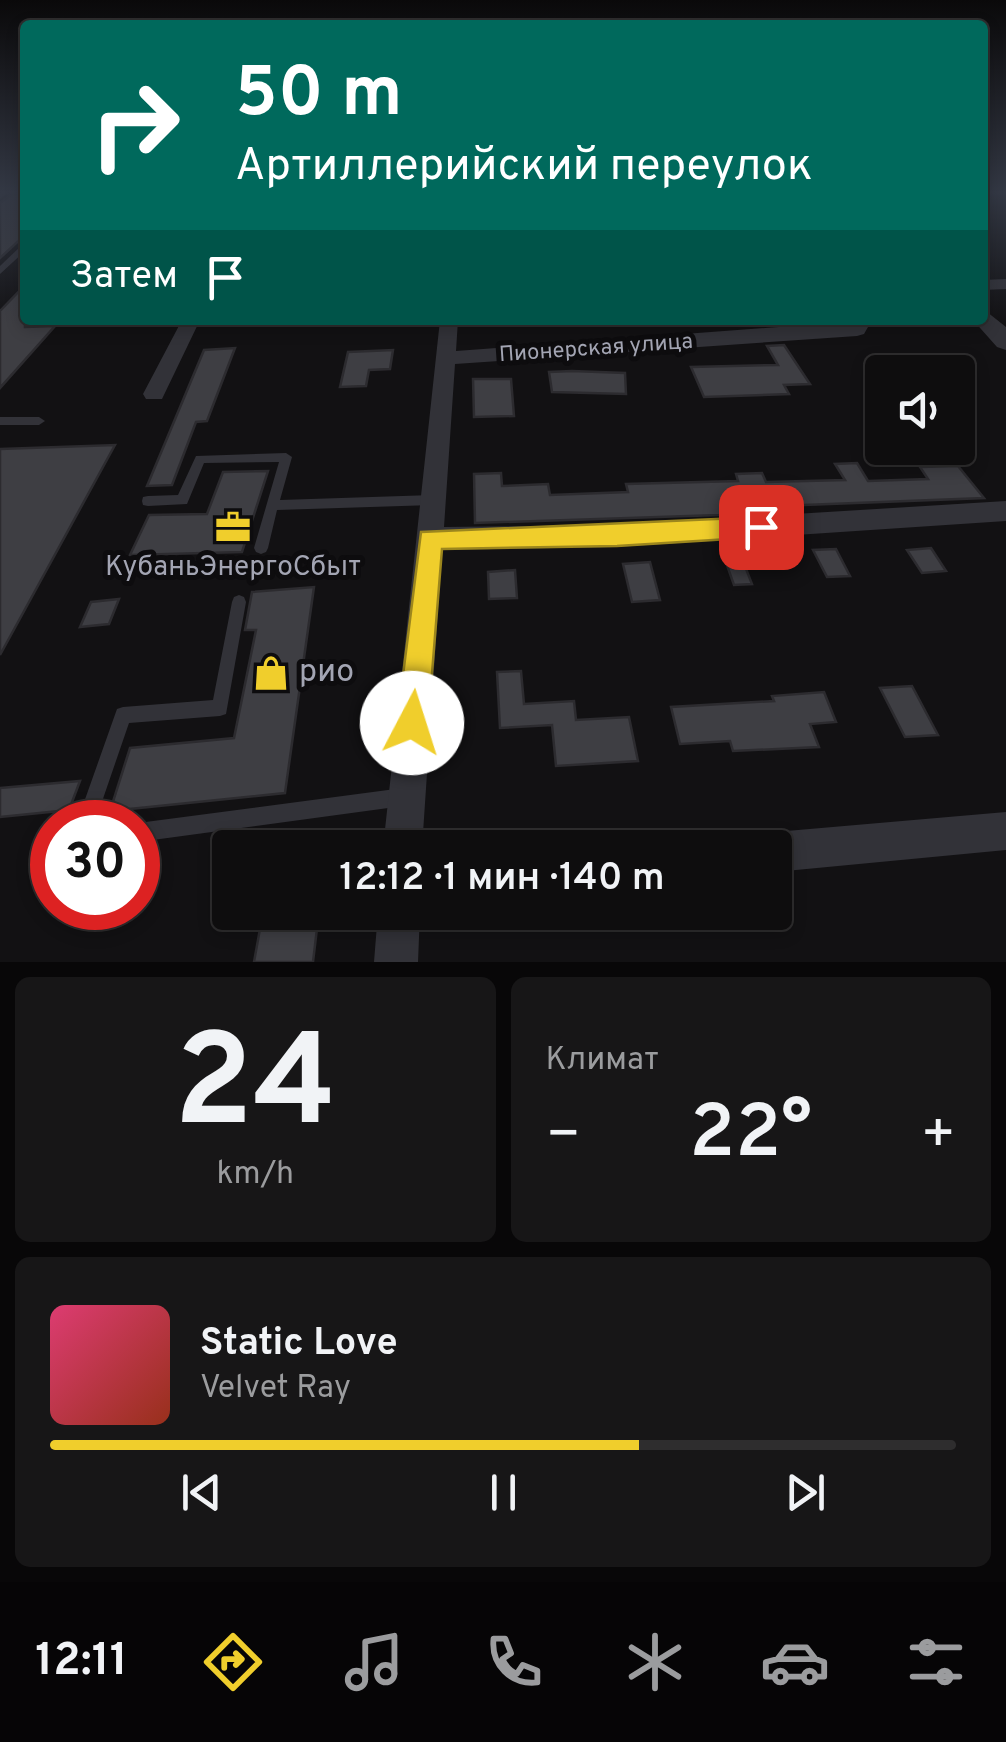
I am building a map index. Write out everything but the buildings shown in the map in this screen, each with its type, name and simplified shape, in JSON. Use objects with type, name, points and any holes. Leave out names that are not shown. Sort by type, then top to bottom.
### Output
[{"type":"street","points":[[988,321],[1006,342]]},
{"type":"street","points":[[154,394],[188,325]]},
{"type":"street","points":[[403,830],[448,325]]},
{"type":"street","name":"Пионерская улица","points":[[445,358],[857,330],[860,325]]},
{"type":"street","points":[[430,539],[617,536],[1006,512]]},
{"type":"street","points":[[792,850],[1006,831]]},
{"type":"street","points":[[396,962],[398,930]]},
{"type":"lane","points":[[0,271],[20,252]]},
{"type":"lane","points":[[0,421],[38,420]]},
{"type":"lane","points":[[148,501],[182,500],[200,459],[286,457],[261,548]]},
{"type":"lane","points":[[272,505],[434,500]]},
{"type":"lane","points":[[94,800],[123,715],[220,708],[239,602]]},
{"type":"lane","points":[[160,830],[406,797]]},
{"type":"place","name":"КубаньЭнергоСбыт","points":[[233,527]]},
{"type":"place","name":"рио","points":[[271,673]]},
{"type":"route","points":[[412,723],[430,539],[617,536],[761,527]]}]
